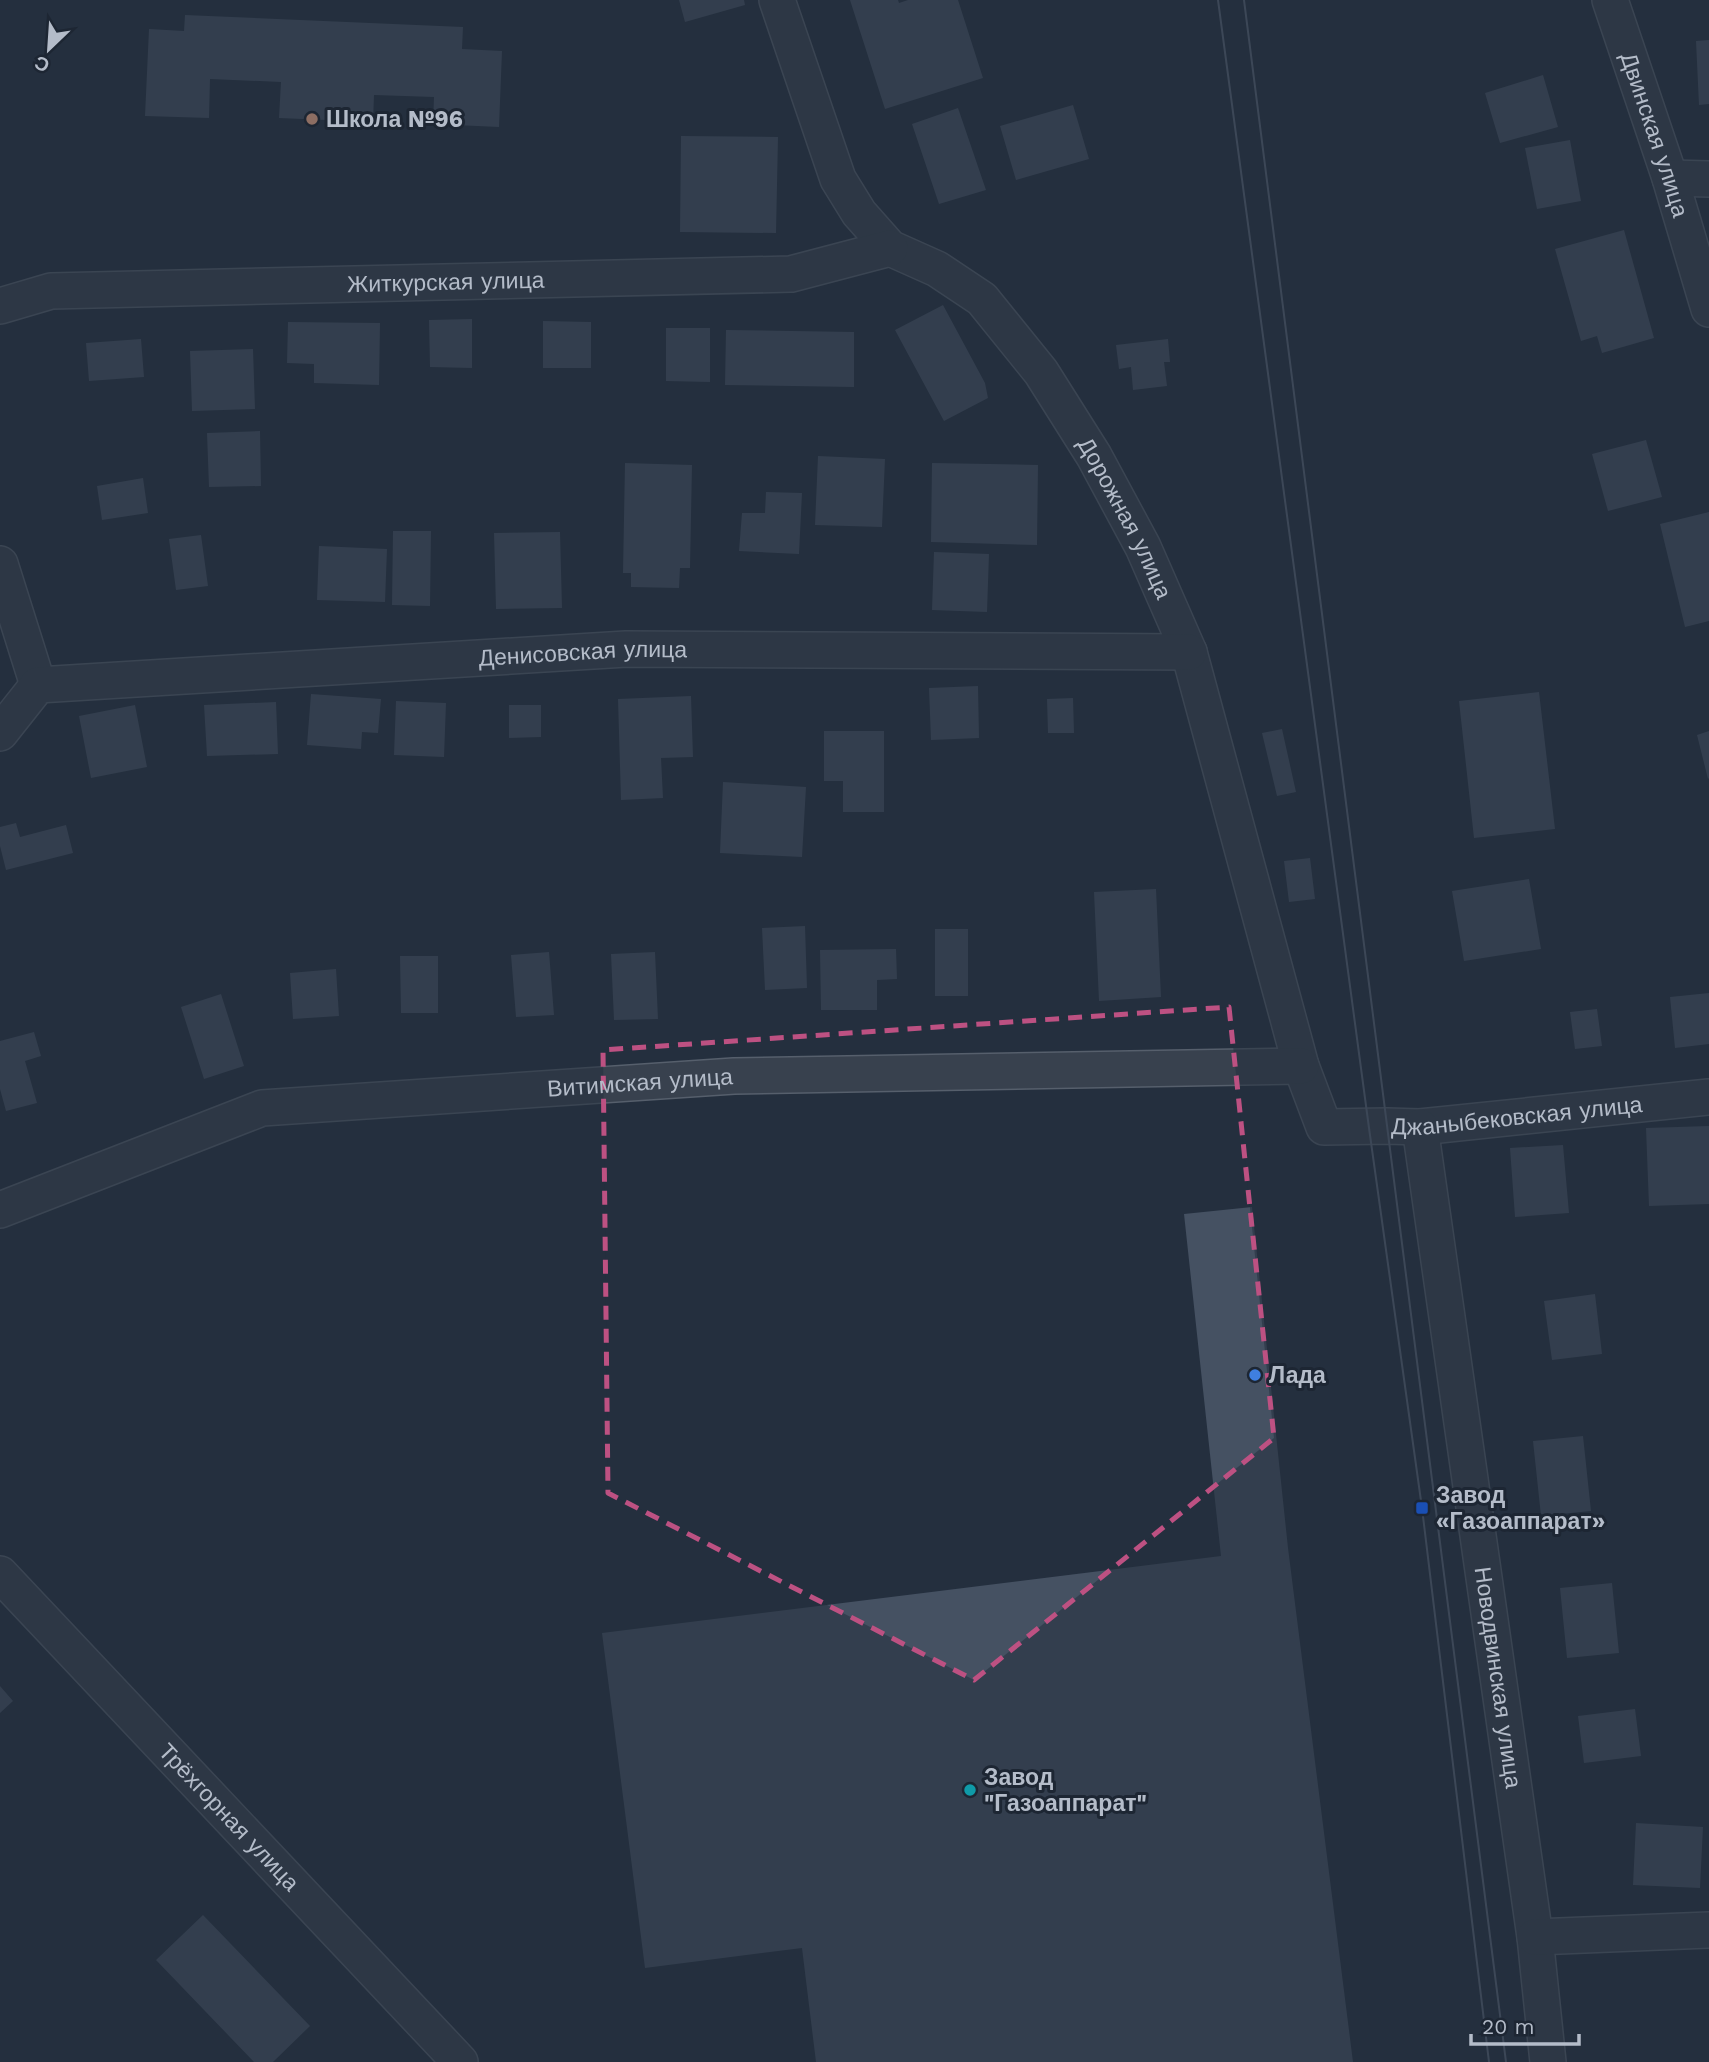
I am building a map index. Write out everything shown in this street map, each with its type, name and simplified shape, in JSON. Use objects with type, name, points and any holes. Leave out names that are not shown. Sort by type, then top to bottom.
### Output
[{"type":"street","name":"Дорожная улица","points":[[777,0],[838,179],[859,213],[890,248],[937,269],[982,299],[1041,372],[1094,456],[1143,547],[1189,652],[1300,1066],[1325,1127]]},
{"type":"street","name":"Двинская улица","points":[[1610,0],[1670,178],[1709,309]]},
{"type":"street","points":[[1670,178],[1709,179]]},
{"type":"street","name":"Житкурская улица","points":[[0,306],[51,291],[791,274],[890,248]]},
{"type":"street","points":[[0,564],[38,685],[0,733]]},
{"type":"street","name":"Денисовская улица","points":[[38,685],[626,649],[1189,652]]},
{"type":"street","name":"Витимская улица","points":[[0,1210],[262,1108],[734,1076],[1300,1066]]},
{"type":"street","name":"Джаныбековская улица","points":[[1325,1127],[1420,1128],[1709,1097]]},
{"type":"street","name":"Новодвинская улица","points":[[1420,1128],[1535,1937],[1548,2062]]},
{"type":"street","name":"Трёхгорная улица","points":[[0,1574],[460,2062]]},
{"type":"street","points":[[1535,1937],[1709,1930]]},
{"type":"highlighted area","points":[[1229,1007],[1274,1438],[974,1680],[608,1493],[603,1050]]},
{"type":"building","points":[[679,0],[744,0],[745,5],[685,22]]},
{"type":"building","points":[[850,0],[898,0],[899,3],[908,0],[958,0],[983,78],[885,109]]},
{"type":"building","points":[[185,15],[463,27],[462,49],[502,51],[499,127],[433,124],[434,97],[374,95],[373,122],[279,118],[281,82],[210,79],[209,118],[145,116],[149,29],[184,31]]},
{"type":"building","points":[[1709,40],[1709,104],[1699,105],[1696,41]]},
{"type":"building","points":[[1543,75],[1558,127],[1500,143],[1485,93]]},
{"type":"building","points":[[1073,105],[1089,159],[1016,180],[1000,126]]},
{"type":"building","points":[[958,108],[986,190],[939,204],[912,124]]},
{"type":"building","points":[[681,136],[778,137],[776,233],[680,232]]},
{"type":"building","points":[[1570,140],[1581,201],[1537,209],[1525,148]]},
{"type":"building","points":[[1624,230],[1654,338],[1602,353],[1597,336],[1581,341],[1555,249]]},
{"type":"building","points":[[943,305],[985,383],[988,398],[944,421],[895,330]]},
{"type":"building","points":[[472,319],[472,368],[430,367],[429,320]]},
{"type":"building","points":[[543,321],[591,322],[591,368],[543,368]]},
{"type":"building","points":[[288,322],[380,323],[379,385],[314,383],[314,364],[287,363]]},
{"type":"building","points":[[666,328],[710,328],[710,382],[666,381]]},
{"type":"building","points":[[726,330],[854,332],[854,387],[725,385]]},
{"type":"building","points":[[141,339],[144,377],[89,381],[86,343]]},
{"type":"building","points":[[1168,339],[1170,362],[1164,362],[1167,386],[1133,390],[1131,367],[1119,369],[1116,345]]},
{"type":"building","points":[[253,349],[255,409],[192,411],[190,351]]},
{"type":"building","points":[[260,431],[261,486],[209,487],[207,433]]},
{"type":"building","points":[[1646,440],[1662,497],[1608,511],[1592,454]]},
{"type":"building","points":[[818,456],[885,459],[882,527],[815,525]]},
{"type":"building","points":[[625,463],[692,465],[690,568],[680,568],[679,588],[631,587],[631,573],[623,573]]},
{"type":"building","points":[[932,463],[1038,465],[1037,545],[931,542]]},
{"type":"building","points":[[143,478],[148,513],[102,520],[97,486]]},
{"type":"building","points":[[766,492],[802,493],[799,554],[739,551],[742,513],[765,513]]},
{"type":"building","points":[[1709,512],[1709,621],[1685,627],[1660,524]]},
{"type":"building","points":[[393,531],[431,531],[430,606],[392,605]]},
{"type":"building","points":[[560,532],[562,608],[496,609],[494,533]]},
{"type":"building","points":[[201,535],[208,586],[176,590],[169,539]]},
{"type":"building","points":[[319,546],[387,549],[385,602],[317,600]]},
{"type":"building","points":[[934,552],[989,554],[987,612],[932,610]]},
{"type":"building","points":[[978,686],[979,738],[931,740],[929,688]]},
{"type":"building","points":[[1539,692],[1555,829],[1474,838],[1459,701]]},
{"type":"building","points":[[311,694],[381,699],[378,733],[362,732],[361,749],[307,745]]},
{"type":"building","points":[[691,696],[693,757],[661,758],[663,798],[621,800],[618,699]]},
{"type":"building","points":[[1073,698],[1074,733],[1048,733],[1047,699]]},
{"type":"building","points":[[396,701],[446,703],[444,757],[394,755]]},
{"type":"building","points":[[276,702],[278,754],[207,756],[204,705]]},
{"type":"building","points":[[135,705],[147,767],[91,778],[79,716]]},
{"type":"building","points":[[509,705],[541,705],[541,737],[509,738]]},
{"type":"building","points":[[1282,729],[1296,792],[1277,796],[1262,733]]},
{"type":"building","points":[[824,731],[884,731],[884,812],[843,812],[843,781],[824,781]]},
{"type":"building","points":[[1709,731],[1709,778],[1708,779],[1697,735]]},
{"type":"building","points":[[723,782],[806,787],[802,857],[720,853]]},
{"type":"building","points":[[16,823],[20,837],[66,825],[73,853],[6,870],[0,846],[0,827]]},
{"type":"building","points":[[1310,858],[1315,899],[1289,902],[1284,861]]},
{"type":"building","points":[[1529,879],[1541,949],[1464,961],[1452,891]]},
{"type":"building","points":[[1156,889],[1161,997],[1099,1001],[1094,892]]},
{"type":"building","points":[[805,926],[807,988],[765,990],[762,928]]},
{"type":"building","points":[[935,929],[968,929],[968,996],[935,996]]},
{"type":"building","points":[[896,949],[897,979],[877,980],[877,1010],[821,1010],[820,950]]},
{"type":"building","points":[[549,952],[554,1015],[516,1017],[511,955]]},
{"type":"building","points":[[655,952],[658,1019],[614,1020],[611,954]]},
{"type":"building","points":[[400,956],[438,956],[438,1013],[401,1013]]},
{"type":"building","points":[[336,969],[339,1016],[293,1019],[290,973]]},
{"type":"building","points":[[1709,993],[1709,1044],[1675,1048],[1670,997]]},
{"type":"building","points":[[221,994],[244,1066],[204,1079],[181,1007]]},
{"type":"building","points":[[1597,1009],[1602,1046],[1575,1049],[1570,1012]]},
{"type":"building","points":[[34,1032],[41,1056],[25,1061],[37,1103],[6,1111],[0,1089],[0,1041]]},
{"type":"building","points":[[1709,1126],[1709,1204],[1649,1206],[1646,1128]]},
{"type":"building","points":[[1563,1145],[1569,1213],[1515,1217],[1510,1148]]},
{"type":"building","name":"Завод \"Газоаппарат\"","points":[[1252,1207],[1288,1548],[1353,2062],[816,2062],[802,1948],[645,1968],[602,1633],[1221,1556],[1184,1214]]},
{"type":"building","points":[[1595,1294],[1602,1354],[1552,1360],[1544,1301]]},
{"type":"building","points":[[1583,1436],[1591,1511],[1541,1516],[1533,1441]]},
{"type":"building","points":[[1612,1583],[1619,1653],[1567,1658],[1560,1588]]},
{"type":"building","points":[[0,1686],[13,1701],[0,1713]]},
{"type":"building","points":[[1635,1709],[1641,1756],[1584,1763],[1578,1716]]},
{"type":"building","points":[[1636,1823],[1703,1827],[1700,1888],[1633,1885]]},
{"type":"building","points":[[203,1915],[310,2026],[273,2062],[254,2062],[156,1960]]},
{"type":"tram line","points":[[1218,0],[1422,1508],[1489,2062]]},
{"type":"tram line","points":[[1244,0],[1506,2062]]},
{"type":"place","name":"Школа №96","points":[[312,119]]},
{"type":"place","name":"Лада","points":[[1255,1375]]},
{"type":"place","name":"Завод «Газоаппарат»","points":[[1422,1508]]},
{"type":"place","name":"Завод \"Газоаппарат\"","points":[[970,1790]]}]
